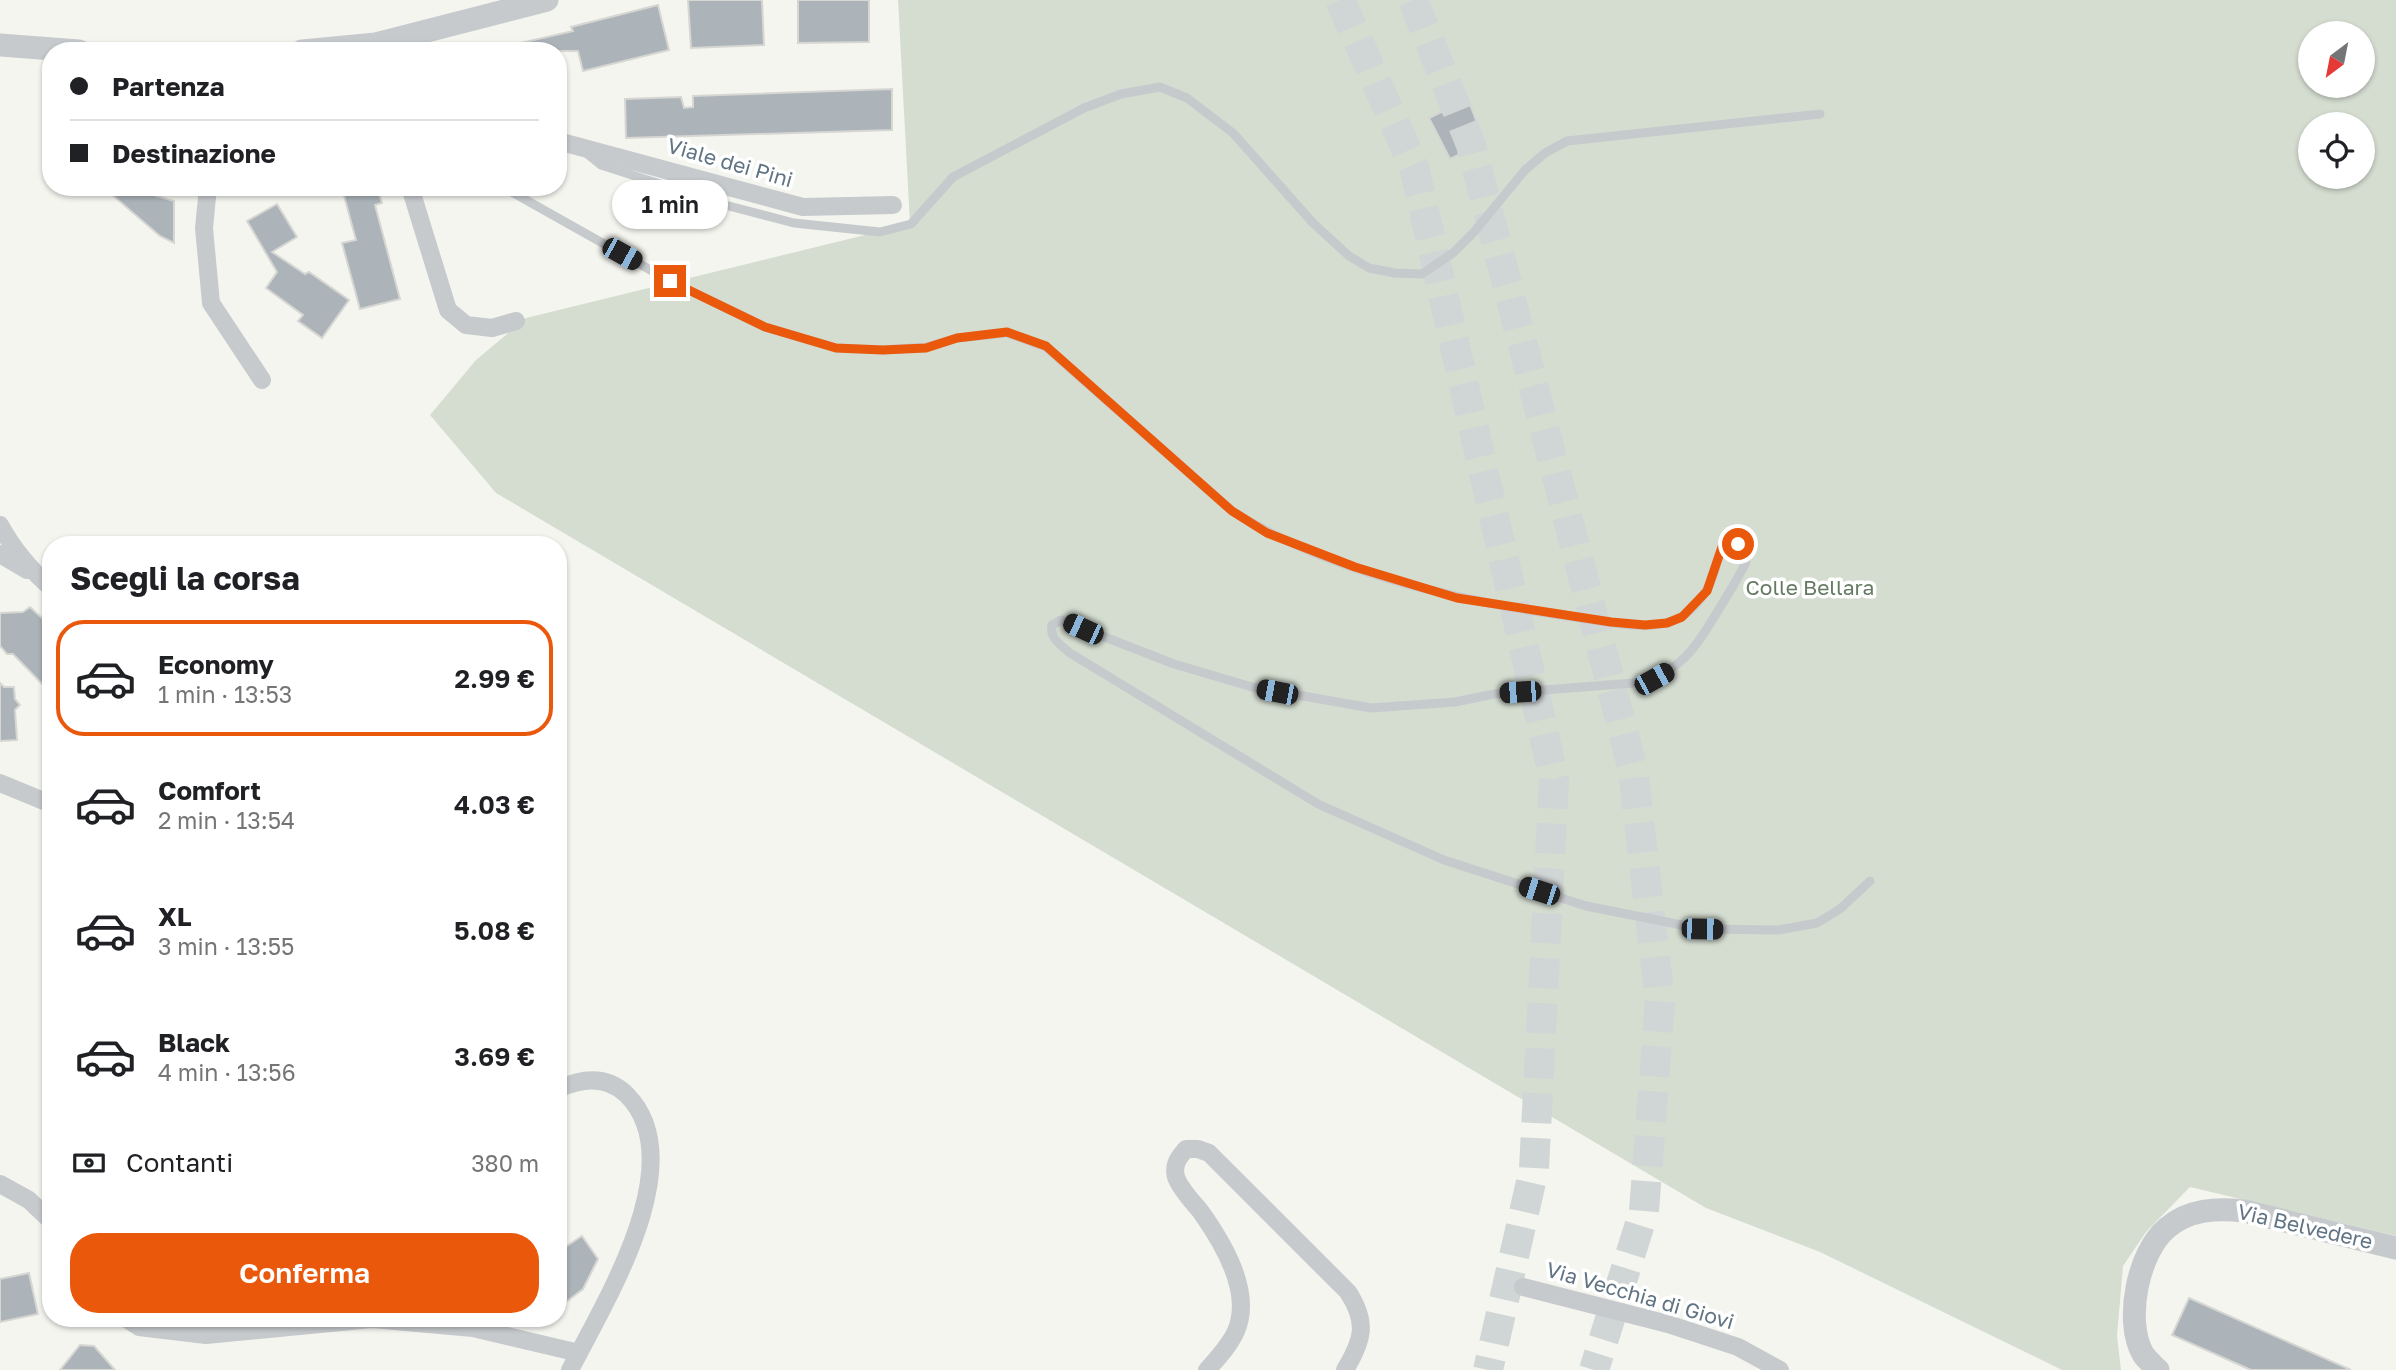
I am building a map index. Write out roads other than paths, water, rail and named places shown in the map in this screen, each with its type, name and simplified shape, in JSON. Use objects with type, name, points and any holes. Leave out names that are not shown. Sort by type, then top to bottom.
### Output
[{"type":"street","points":[[385,42],[547,0]]},
{"type":"street","points":[[0,45],[42,48]]},
{"type":"street","name":"Viale dei Pini","points":[[567,144],[651,164],[803,207],[893,205]]},
{"type":"street","points":[[207,196],[204,228],[211,303],[262,380]]},
{"type":"street","points":[[412,196],[443,313],[466,325],[492,328],[516,321]]},
{"type":"street","points":[[0,525],[9,541],[42,580]]},
{"type":"street","points":[[0,554],[42,581]]},
{"type":"street","points":[[0,783],[42,800]]},
{"type":"street","points":[[567,1085],[591,1078],[624,1092],[647,1127],[652,1150],[651,1178],[643,1215],[605,1302],[570,1370]]},
{"type":"street","points":[[1207,1370],[1236,1332],[1240,1298],[1235,1275],[1217,1234],[1177,1180],[1175,1167],[1178,1157],[1186,1149],[1209,1153],[1348,1292],[1358,1310],[1362,1332],[1345,1370]]},
{"type":"street","points":[[0,1184],[29,1200],[42,1212]]},
{"type":"street","name":"Via Belvedere","points":[[2158,1370],[2144,1355],[2137,1336],[2137,1290],[2148,1252],[2167,1228],[2183,1217],[2222,1208],[2244,1211],[2396,1248]]},
{"type":"street","name":"Via Vecchia di Giovi","points":[[1523,1287],[1668,1324],[1738,1347],[1780,1370]]},
{"type":"street","points":[[139,1327],[206,1335],[289,1327]]},
{"type":"street","points":[[462,1327],[579,1353]]},
{"type":"lane","points":[[581,148],[601,165],[725,205],[794,223],[880,232],[911,224],[953,177],[1084,108],[1132,92],[1160,87],[1188,98],[1233,133],[1305,213],[1349,256],[1369,268],[1422,274],[1453,253],[1467,239],[1525,170],[1545,153],[1567,141],[1820,114]]},
{"type":"lane","points":[[519,196],[681,286],[765,327],[836,348],[926,348],[957,338],[1007,332],[1046,346],[1232,511],[1267,533],[1355,567],[1457,598],[1611,622],[1645,625],[1667,623],[1682,617],[1707,591],[1722,547],[1730,542],[1738,544],[1745,553],[1746,562],[1698,643],[1670,671],[1654,679],[1633,683],[1494,694],[1455,702],[1371,708],[1252,687],[1174,664],[1061,620],[1052,625],[1050,630],[1052,636],[1070,653],[1318,804],[1444,860],[1586,906],[1702,929],[1778,930],[1817,923],[1840,909],[1870,881]]},
{"type":"tunnel","points":[[1340,0],[1414,167],[1554,779],[1534,1169],[1488,1370]]},
{"type":"tunnel","points":[[1413,0],[1471,145],[1633,770],[1660,1001],[1644,1211],[1594,1370]]},
{"type":"park label","name":"Colle Bellara","points":[[1810,588]]}]
